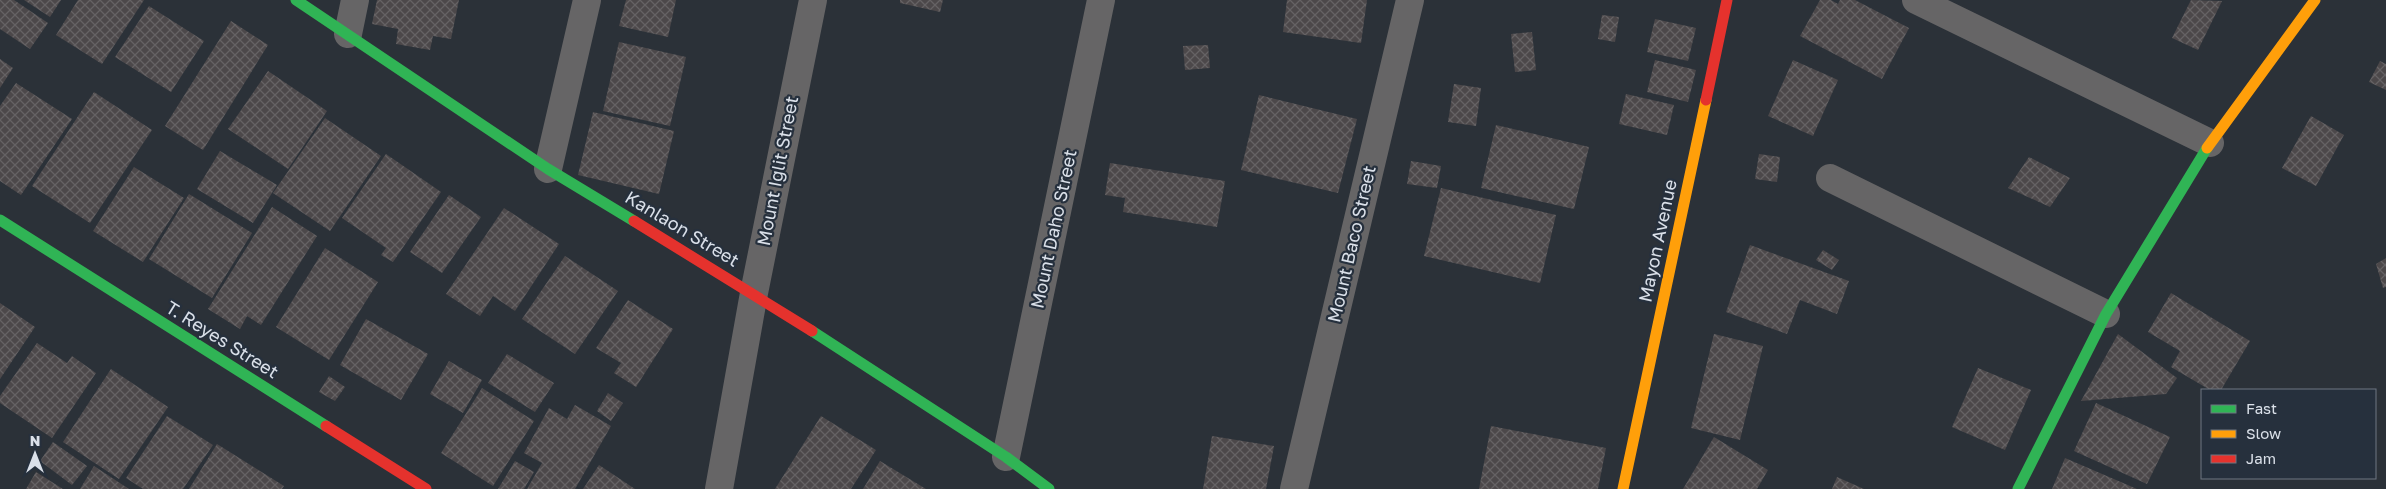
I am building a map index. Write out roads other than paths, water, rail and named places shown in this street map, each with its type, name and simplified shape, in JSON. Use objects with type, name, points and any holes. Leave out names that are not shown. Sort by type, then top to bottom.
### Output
[{"type":"street","name":"Kanlaon Street","points":[[296,0],[548,169],[754,293],[1006,457],[1049,489]]},
{"type":"street","points":[[348,34],[355,0]]},
{"type":"street","points":[[548,169],[586,0]]},
{"type":"street","name":"Mount Iglit Street","points":[[719,489],[754,293],[813,0]]},
{"type":"street","name":"Mount Daho Street","points":[[1006,457],[1101,0]]},
{"type":"street","name":"Mount Baco Street","points":[[1294,489],[1410,0]]},
{"type":"street","name":"Mayon Avenue","points":[[1627,487],[1728,0]]},
{"type":"street","points":[[1916,0],[2210,143]]},
{"type":"street","points":[[2018,489],[2106,314],[2210,143],[2310,2]]},
{"type":"street","points":[[1830,178],[2106,314]]},
{"type":"street","name":"T. Reyes Street","points":[[0,220],[426,489]]}]
